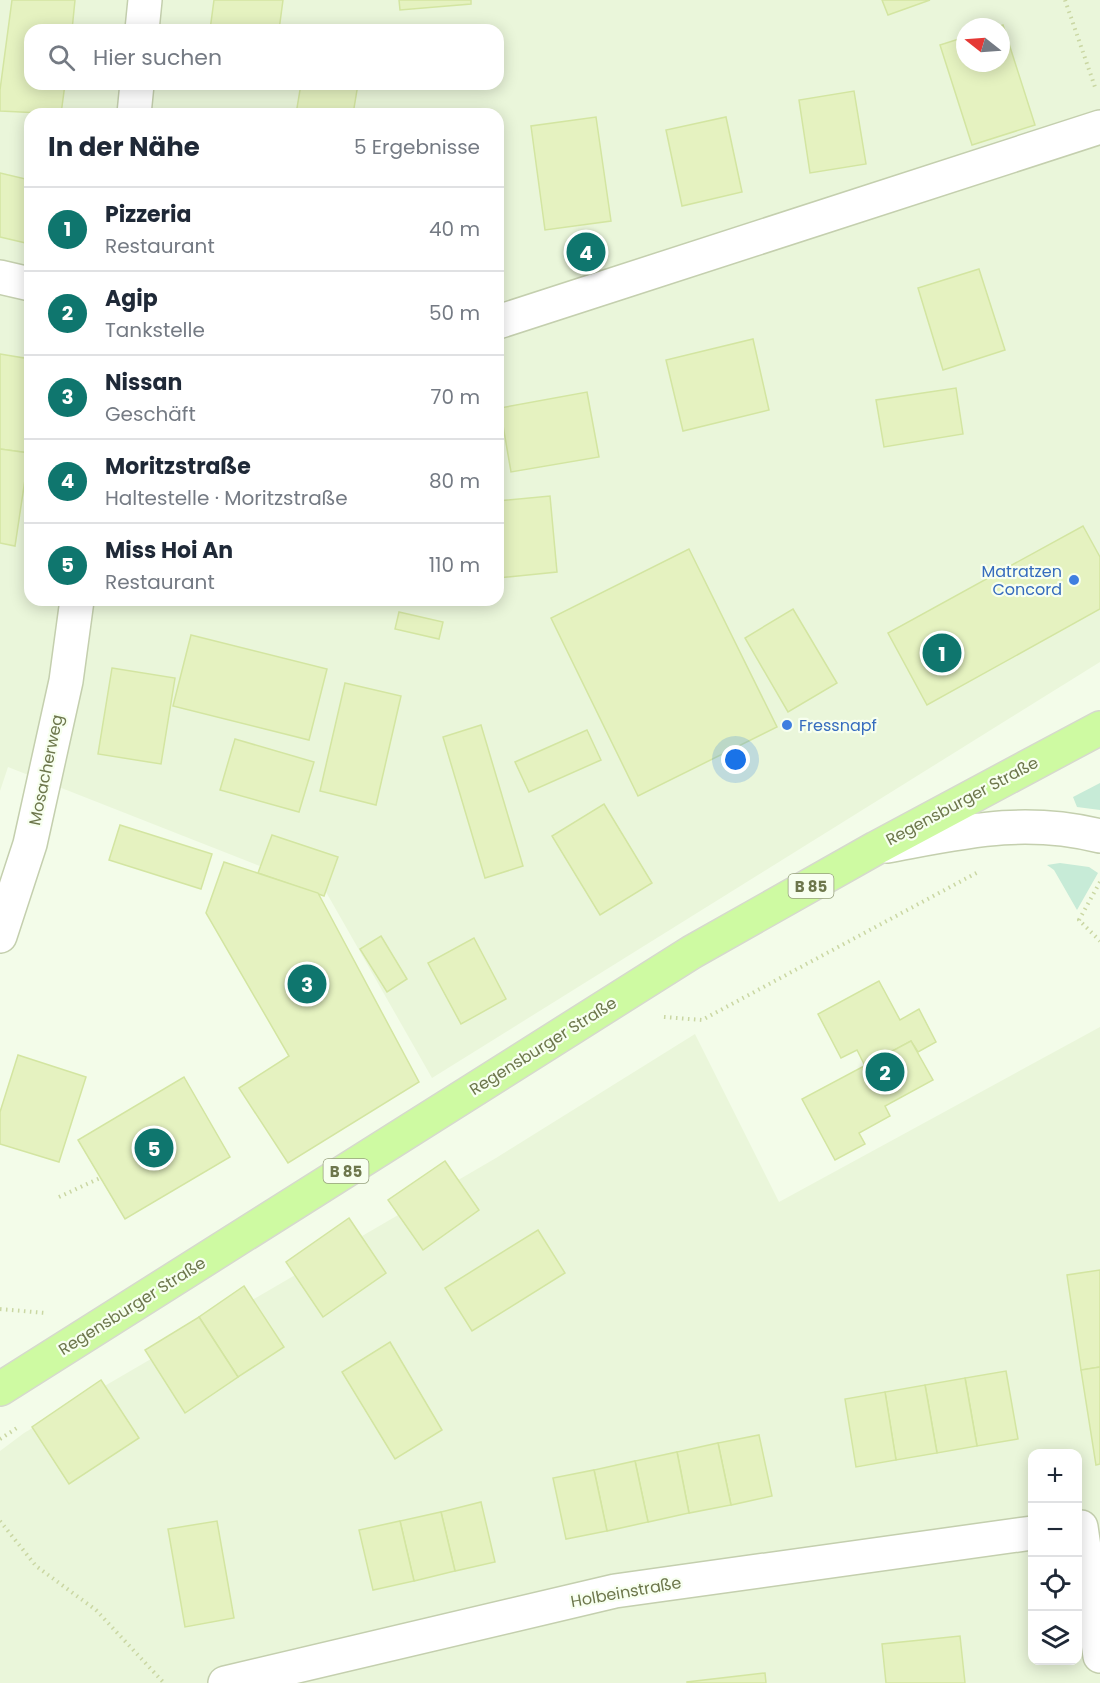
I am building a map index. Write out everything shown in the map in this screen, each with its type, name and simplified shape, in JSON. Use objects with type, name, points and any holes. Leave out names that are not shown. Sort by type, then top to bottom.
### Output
[{"type":"main road","name":"Regensburger Straße","points":[[0,1389],[692,952],[876,848],[1100,728]]},
{"type":"street","points":[[143,24],[145,0]]},
{"type":"street","points":[[135,108],[136,90]]},
{"type":"street","points":[[504,320],[1100,127]]},
{"type":"street","points":[[0,277],[24,283]]},
{"type":"street","name":"Mosacherweg","points":[[0,936],[15,844],[66,681],[76,606]]},
{"type":"street","points":[[876,848],[986,827],[1064,827],[1100,836]]},
{"type":"street","points":[[1086,1526],[1100,1656]]},
{"type":"street","name":"Holbeinstraße","points":[[225,1683],[615,1591],[1028,1534]]},
{"type":"path","points":[[1065,0],[1096,93]]},
{"type":"path","points":[[654,1023],[664,1017],[702,1020],[989,867]]},
{"type":"path","points":[[1100,882],[1079,920],[1100,941]]},
{"type":"path","points":[[59,1197],[100,1178]]},
{"type":"path","points":[[0,1438],[28,1420]]},
{"type":"path","points":[[0,1521],[36,1566],[96,1610],[164,1683]]},
{"type":"shaded area","points":[[0,0],[1100,0],[1100,662],[432,1078],[326,892],[8,767],[0,791]]},
{"type":"shaded area","points":[[1100,783],[1100,810],[1077,807],[1073,797]]},
{"type":"shaded area","points":[[1060,863],[1089,867],[1098,873],[1077,910],[1054,870],[1047,865]]},
{"type":"shaded area","points":[[1100,1027],[1100,1683],[0,1683],[0,1451],[24,1433],[496,1158],[695,1034],[779,1202]]},
{"type":"building","points":[[12,0],[75,0],[73,24],[24,24],[24,90],[64,90],[62,108],[24,108],[24,112],[0,111],[0,90]]},
{"type":"building","points":[[214,0],[283,0],[280,24],[211,24]]},
{"type":"building","points":[[399,0],[471,0],[471,4],[400,10]]},
{"type":"building","points":[[882,0],[930,0],[888,15]]},
{"type":"building","points":[[956,40],[956,72],[1010,72],[1010,47],[1035,125],[972,145],[940,45]]},
{"type":"building","points":[[300,90],[357,90],[354,108],[297,108]]},
{"type":"building","points":[[854,91],[866,164],[810,173],[799,100]]},
{"type":"building","points":[[596,117],[611,221],[545,230],[531,126]]},
{"type":"building","points":[[726,117],[742,192],[682,206],[666,130]]},
{"type":"building","points":[[0,173],[24,179],[24,243],[0,237]]},
{"type":"building","points":[[979,269],[1005,350],[943,370],[918,288]]},
{"type":"building","points":[[753,339],[769,410],[683,431],[666,360]]},
{"type":"building","points":[[0,354],[24,358],[24,452],[0,449]]},
{"type":"building","points":[[956,388],[963,434],[884,447],[876,400]]},
{"type":"building","points":[[587,392],[599,457],[511,472],[504,431],[504,407]]},
{"type":"building","points":[[0,449],[24,452],[24,486],[15,546],[0,543]]},
{"type":"building","points":[[550,496],[557,572],[504,577],[504,500]]},
{"type":"building","points":[[1083,526],[1100,557],[1100,609],[927,705],[888,633]]},
{"type":"building","points":[[689,549],[777,727],[638,796],[551,618]]},
{"type":"building","points":[[793,609],[837,683],[788,712],[745,638]]},
{"type":"building","points":[[399,612],[443,622],[439,639],[395,629]]},
{"type":"building","points":[[191,635],[327,669],[309,740],[173,706]]},
{"type":"building","points":[[112,668],[175,678],[161,764],[98,754]]},
{"type":"building","points":[[345,683],[401,696],[376,805],[320,791]]},
{"type":"building","points":[[481,725],[523,866],[485,878],[443,737]]},
{"type":"building","points":[[587,730],[601,760],[529,792],[515,762]]},
{"type":"building","points":[[235,739],[314,762],[299,812],[220,790]]},
{"type":"building","points":[[604,804],[652,883],[600,915],[552,836]]},
{"type":"building","points":[[120,825],[212,854],[201,889],[109,860]]},
{"type":"building","points":[[272,835],[338,857],[324,896],[258,873]]},
{"type":"building","points":[[224,862],[318,893],[419,1082],[288,1163],[239,1088],[289,1056],[206,913]]},
{"type":"building","points":[[381,936],[407,979],[387,992],[360,949]]},
{"type":"building","points":[[474,938],[506,999],[461,1024],[428,963]]},
{"type":"building","points":[[879,981],[900,1020],[919,1009],[936,1042],[918,1052],[911,1041],[865,1066],[857,1050],[841,1058],[818,1014]]},
{"type":"building","points":[[911,1041],[933,1080],[885,1106],[890,1116],[859,1133],[865,1144],[835,1160],[802,1099]]},
{"type":"building","points":[[18,1055],[86,1077],[59,1162],[0,1144],[0,1112]]},
{"type":"building","points":[[184,1077],[230,1157],[125,1219],[78,1140]]},
{"type":"building","points":[[445,1161],[479,1210],[423,1250],[388,1200]]},
{"type":"building","points":[[349,1218],[386,1273],[323,1317],[286,1262]]},
{"type":"building","points":[[538,1230],[565,1273],[472,1331],[445,1288]]},
{"type":"building","points":[[1100,1270],[1100,1367],[1081,1370],[1067,1275]]},
{"type":"building","points":[[244,1286],[284,1347],[238,1377],[199,1317]]},
{"type":"building","points":[[199,1317],[238,1377],[185,1413],[145,1350]]},
{"type":"building","points":[[390,1342],[442,1430],[395,1459],[342,1372]]},
{"type":"building","points":[[1100,1367],[1100,1464],[1096,1465],[1081,1370]]},
{"type":"building","points":[[1006,1371],[1018,1439],[977,1446],[965,1378]]},
{"type":"building","points":[[965,1378],[977,1446],[937,1453],[925,1385]]},
{"type":"building","points":[[101,1380],[139,1438],[69,1484],[32,1427]]},
{"type":"building","points":[[925,1385],[937,1453],[896,1460],[885,1392]]},
{"type":"building","points":[[885,1392],[896,1460],[856,1467],[845,1399]]},
{"type":"building","points":[[759,1435],[772,1496],[731,1505],[718,1443]]},
{"type":"building","points":[[718,1443],[731,1505],[689,1513],[677,1452]]},
{"type":"building","points":[[677,1452],[689,1513],[648,1522],[635,1461]]},
{"type":"building","points":[[635,1461],[648,1522],[607,1531],[594,1470]]},
{"type":"building","points":[[594,1470],[607,1531],[566,1539],[553,1478]]},
{"type":"building","points":[[481,1502],[495,1562],[455,1571],[441,1512]]},
{"type":"building","points":[[441,1512],[455,1571],[414,1581],[400,1521]]},
{"type":"building","points":[[217,1521],[234,1618],[185,1627],[168,1529]]},
{"type":"building","points":[[400,1521],[414,1581],[373,1590],[359,1530]]},
{"type":"building","points":[[960,1636],[965,1683],[886,1683],[882,1644]]},
{"type":"building","points":[[765,1673],[766,1683],[687,1683],[687,1682]]},
{"type":"place","name":"Moritzstraße","points":[[586,252]]},
{"type":"place","name":"Matratzen Concord","points":[[1074,580]]},
{"type":"place","name":"Pizzeria","points":[[942,653]]},
{"type":"place","name":"Fressnapf","points":[[787,725]]},
{"type":"place","name":"Nissan","points":[[307,984]]},
{"type":"place","name":"Agip","points":[[885,1072]]},
{"type":"place","name":"Miss Hoi An","points":[[154,1148]]}]
